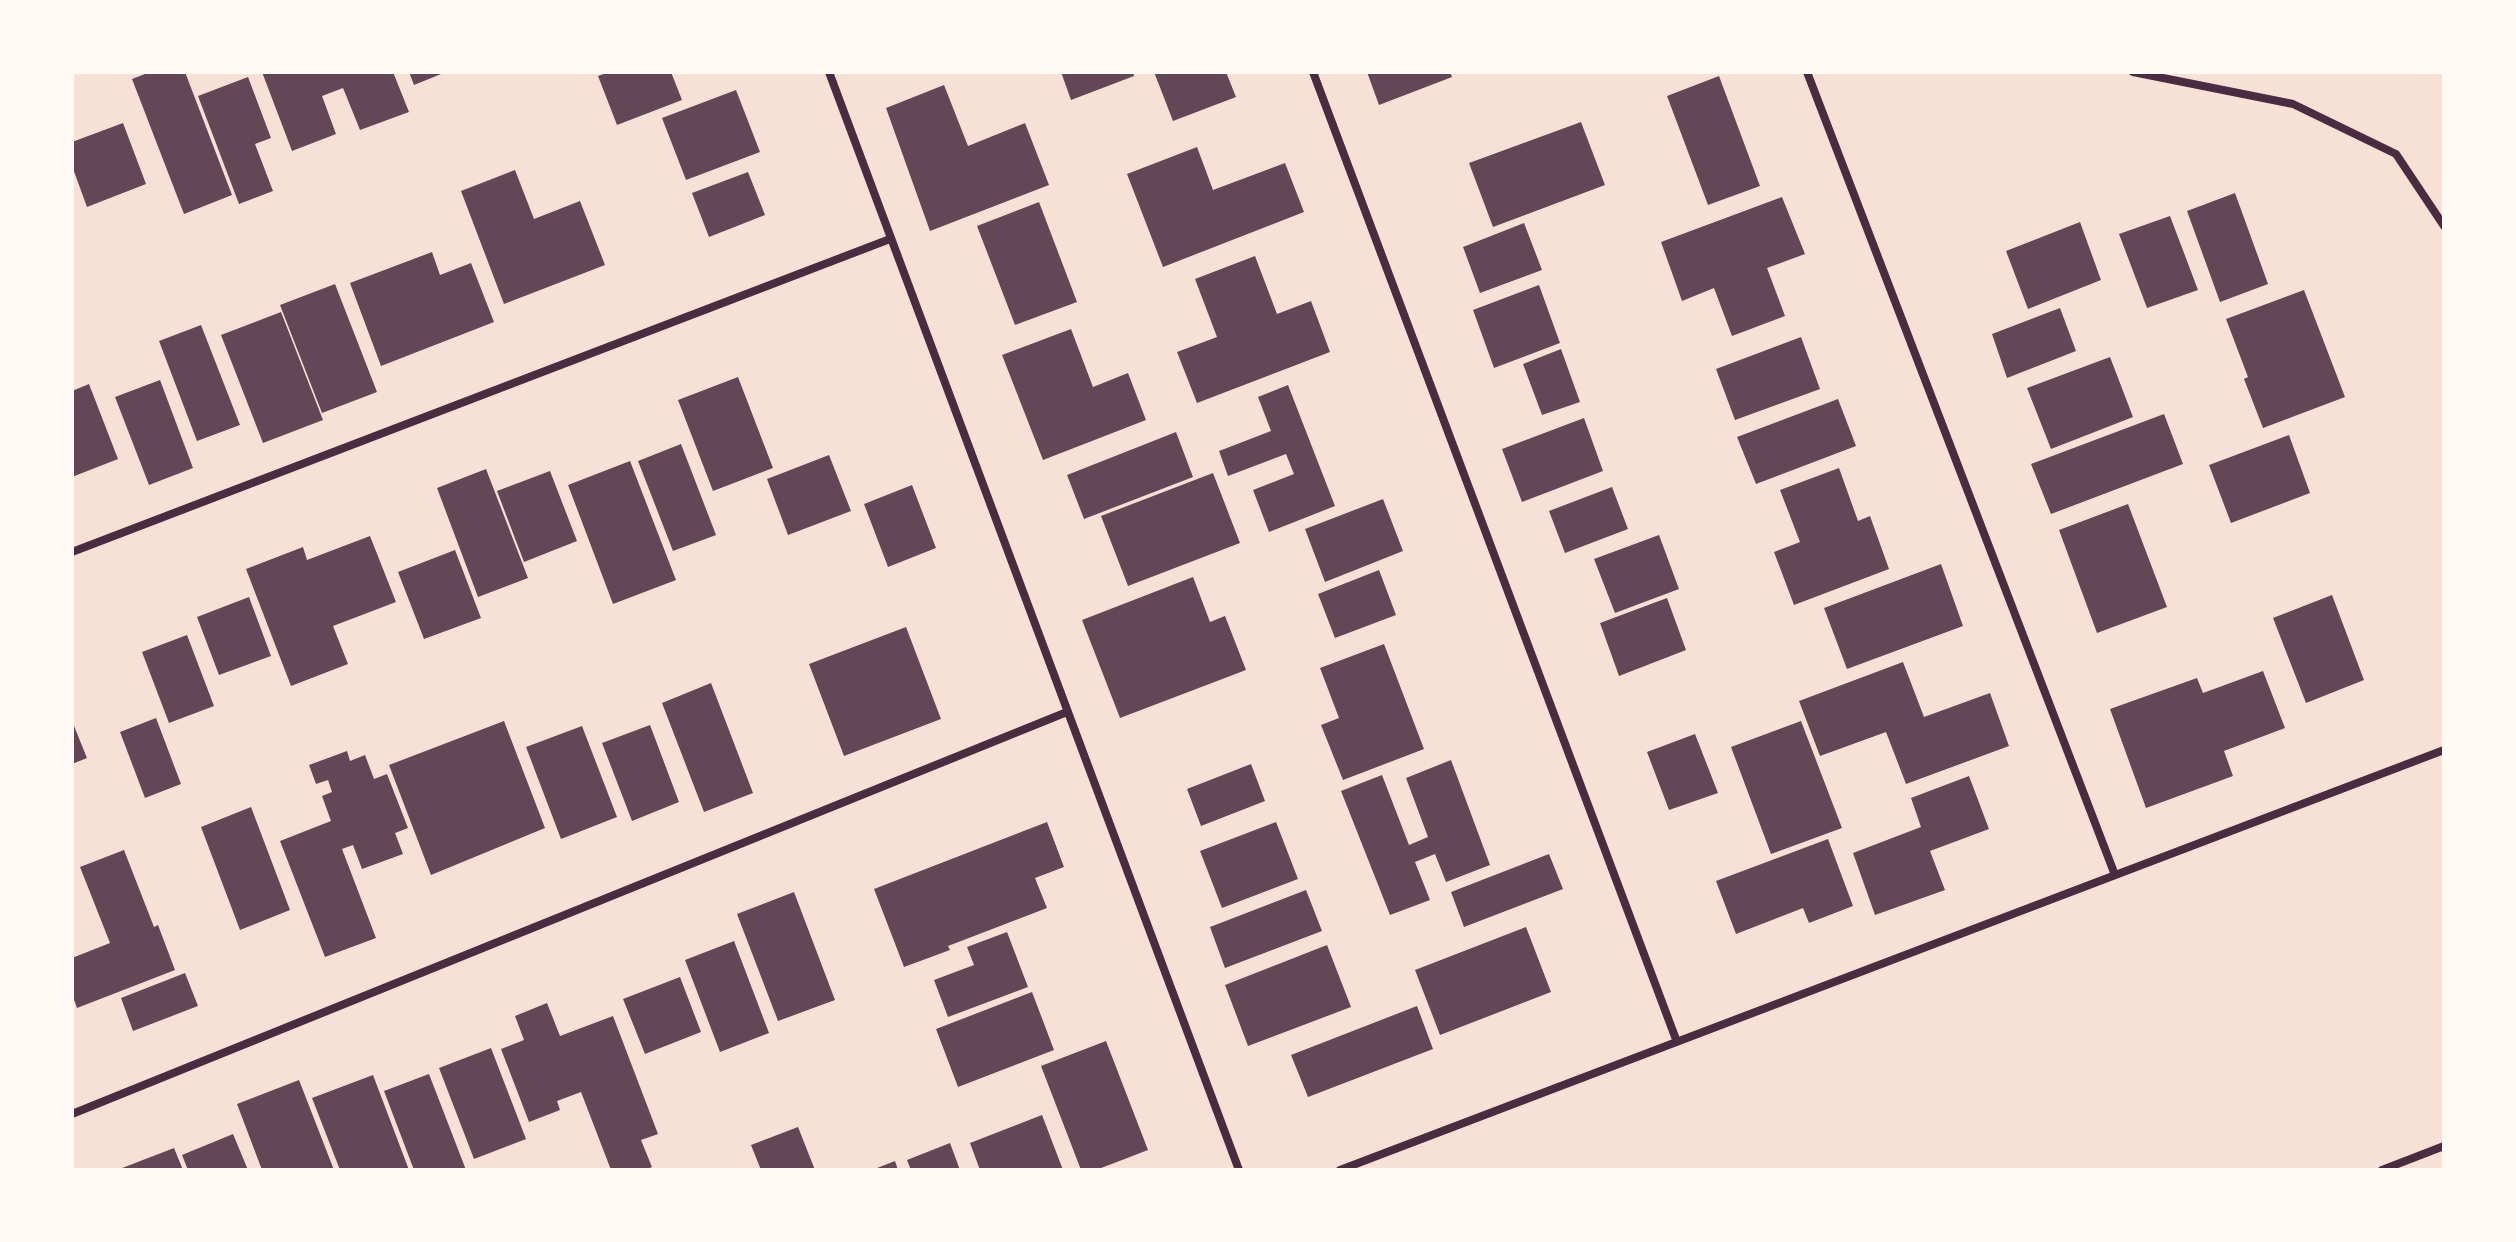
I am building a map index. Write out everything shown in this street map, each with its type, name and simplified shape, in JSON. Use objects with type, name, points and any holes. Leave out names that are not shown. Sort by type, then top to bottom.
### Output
[{"type":"street","points":[[829,72],[1239,1170]]},
{"type":"street","points":[[1313,72],[1677,1042]]},
{"type":"street","points":[[1807,72],[2115,875]]},
{"type":"street","points":[[2133,72],[2293,104],[2396,154],[2444,226]]},
{"type":"street","points":[[72,552],[890,239]]},
{"type":"street","points":[[72,1114],[1067,712]]},
{"type":"street","points":[[1340,1170],[2444,750]]},
{"type":"street","points":[[2382,1170],[2444,1146]]},
{"type":"building","points":[[150,72],[185,72],[232,195],[184,214],[132,79]]},
{"type":"building","points":[[262,72],[393,72],[409,112],[360,130],[343,88],[322,96],[336,134],[292,151]]},
{"type":"building","points":[[409,72],[446,72],[414,85]]},
{"type":"building","points":[[609,72],[671,72],[682,100],[617,125],[598,76]]},
{"type":"building","points":[[1061,72],[1133,72],[1134,76],[1071,100]]},
{"type":"building","points":[[1154,72],[1226,72],[1236,97],[1173,121]]},
{"type":"building","points":[[1367,72],[1450,72],[1452,77],[1379,105]]},
{"type":"building","points":[[1719,76],[1760,186],[1708,205],[1667,96]]},
{"type":"building","points":[[248,77],[271,138],[255,144],[273,191],[239,204],[198,96]]},
{"type":"building","points":[[944,85],[968,146],[1025,123],[1049,185],[930,231],[886,108]]},
{"type":"building","points":[[736,90],[760,152],[686,180],[662,118]]},
{"type":"building","points":[[1581,122],[1605,185],[1493,227],[1469,163]]},
{"type":"building","points":[[123,123],[146,184],[87,207],[72,166],[72,142]]},
{"type":"building","points":[[1197,147],[1213,190],[1285,163],[1304,212],[1163,267],[1127,174]]},
{"type":"building","points":[[515,170],[534,219],[580,201],[605,265],[504,304],[461,191]]},
{"type":"building","points":[[748,172],[765,215],[709,237],[692,193]]},
{"type":"building","points":[[2235,193],[2268,284],[2220,302],[2187,211]]},
{"type":"building","points":[[1782,197],[1805,254],[1767,268],[1785,316],[1732,336],[1714,288],[1682,301],[1661,242]]},
{"type":"building","points":[[1039,202],[1077,302],[1015,325],[977,226]]},
{"type":"building","points":[[2170,216],[2198,290],[2147,308],[2119,234]]},
{"type":"building","points":[[2080,222],[2101,280],[2028,309],[2006,251]]},
{"type":"building","points":[[1524,223],[1542,270],[1480,293],[1463,247]]},
{"type":"building","points":[[432,252],[440,275],[471,263],[494,322],[381,366],[350,283]]},
{"type":"building","points":[[1255,256],[1277,314],[1311,301],[1330,352],[1197,403],[1177,352],[1217,337],[1195,279]]},
{"type":"building","points":[[335,284],[377,392],[322,413],[280,305]]},
{"type":"building","points":[[1539,285],[1560,343],[1494,368],[1473,310]]},
{"type":"building","points":[[2304,290],[2345,397],[2263,428],[2226,319]]},
{"type":"building","points":[[2060,308],[2076,351],[2007,378],[1992,334]]},
{"type":"building","points":[[281,312],[323,420],[263,443],[221,335]]},
{"type":"building","points":[[201,325],[240,425],[197,441],[159,341]]},
{"type":"building","points":[[1071,329],[1093,387],[1128,373],[1146,420],[1043,460],[1002,355]]},
{"type":"building","points":[[1801,337],[1820,389],[1735,420],[1716,369]]},
{"type":"building","points":[[1561,349],[1580,402],[1542,415],[1523,364]]},
{"type":"building","points":[[2110,357],[2133,417],[2051,449],[2027,388]]},
{"type":"building","points":[[738,377],[773,468],[713,491],[678,400]]},
{"type":"building","points":[[160,380],[193,468],[149,485],[115,397]]},
{"type":"building","points":[[89,384],[118,459],[72,477],[72,391]]},
{"type":"building","points":[[1288,385],[1335,506],[1269,532],[1253,490],[1294,474],[1286,454],[1228,476],[1219,451],[1271,431],[1258,397]]},
{"type":"building","points":[[1838,399],[1856,446],[1756,484],[1737,437]]},
{"type":"building","points":[[2164,414],[2183,464],[2051,514],[2031,464]]},
{"type":"building","points":[[1584,418],[1603,471],[1522,502],[1502,449]]},
{"type":"building","points":[[1176,432],[1193,477],[1084,519],[1067,475]]},
{"type":"building","points":[[2289,435],[2310,493],[2231,523],[2209,465]]},
{"type":"building","points":[[681,444],[716,535],[673,551],[638,461]]},
{"type":"building","points":[[829,455],[851,511],[788,535],[767,479]]},
{"type":"building","points":[[630,461],[676,580],[613,604],[568,485]]},
{"type":"building","points":[[1839,468],[1858,521],[1870,516],[1889,569],[1794,605],[1774,552],[1800,542],[1780,490]]},
{"type":"building","points":[[486,469],[528,578],[478,597],[437,488]]},
{"type":"building","points":[[550,471],[577,541],[524,562],[497,491]]},
{"type":"building","points":[[1213,473],[1240,543],[1128,586],[1101,516]]},
{"type":"building","points":[[912,485],[936,548],[888,567],[864,504]]},
{"type":"building","points":[[1612,487],[1628,529],[1565,553],[1549,511]]},
{"type":"building","points":[[1383,499],[1403,551],[1325,582],[1305,529]]},
{"type":"building","points":[[2128,504],[2167,607],[2097,633],[2059,530]]},
{"type":"building","points":[[1659,535],[1679,589],[1615,613],[1594,559]]},
{"type":"building","points":[[370,536],[396,602],[333,626],[348,664],[291,686],[246,569],[303,547],[307,560]]},
{"type":"building","points":[[455,550],[481,618],[424,639],[398,572]]},
{"type":"building","points":[[1941,564],[1963,626],[1847,669],[1824,608]]},
{"type":"building","points":[[1379,570],[1396,615],[1335,638],[1318,594]]},
{"type":"building","points":[[1193,577],[1210,622],[1225,616],[1246,670],[1120,718],[1082,620]]},
{"type":"building","points":[[2332,595],[2364,680],[2306,703],[2273,618]]},
{"type":"building","points":[[249,597],[271,656],[219,675],[197,617]]},
{"type":"building","points":[[1667,598],[1686,650],[1619,676],[1600,623]]},
{"type":"building","points":[[906,627],[941,719],[844,756],[809,664]]},
{"type":"building","points":[[187,635],[214,706],[169,723],[142,652]]},
{"type":"building","points":[[1384,644],[1424,749],[1343,780],[1321,725],[1339,718],[1320,668]]},
{"type":"building","points":[[1903,662],[1924,717],[1990,693],[2009,746],[1906,784],[1886,732],[1820,756],[1799,701]]},
{"type":"building","points":[[2263,671],[2285,728],[2224,751],[2233,776],[2146,808],[2110,709],[2197,678],[2203,693]]},
{"type":"building","points":[[711,683],[753,793],[704,812],[662,703]]},
{"type":"building","points":[[156,718],[181,784],[145,798],[120,732]]},
{"type":"building","points":[[72,721],[87,758],[72,764]]},
{"type":"building","points":[[504,721],[545,828],[431,875],[389,765]]},
{"type":"building","points":[[1801,721],[1842,828],[1771,854],[1731,747]]},
{"type":"building","points":[[650,725],[679,802],[632,821],[602,743]]},
{"type":"building","points":[[582,726],[617,817],[561,839],[526,747]]},
{"type":"building","points":[[1695,734],[1718,793],[1669,810],[1647,752]]},
{"type":"building","points":[[347,751],[350,761],[365,755],[374,779],[387,774],[408,828],[395,833],[403,854],[362,869],[353,845],[342,849],[376,938],[325,957],[280,841],[331,821],[322,796],[332,792],[328,780],[316,784],[309,765]]},
{"type":"building","points":[[1451,760],[1490,865],[1446,882],[1435,854],[1415,862],[1430,900],[1390,915],[1341,791],[1382,775],[1409,845],[1428,837],[1406,778]]},
{"type":"building","points":[[1251,764],[1265,801],[1201,826],[1187,789]]},
{"type":"building","points":[[1969,776],[1989,829],[1930,851],[1945,890],[1875,915],[1853,853],[1921,827],[1911,798]]},
{"type":"building","points":[[251,807],[290,910],[240,930],[201,827]]},
{"type":"building","points":[[1047,822],[1064,867],[1035,878],[1047,908],[948,946],[950,950],[904,967],[874,889]]},
{"type":"building","points":[[1276,822],[1298,879],[1222,908],[1200,851]]},
{"type":"building","points":[[1828,839],[1853,906],[1809,923],[1803,908],[1736,934],[1716,881]]},
{"type":"building","points":[[124,850],[154,927],[158,925],[175,970],[77,1008],[72,994],[72,958],[110,943],[80,867]]},
{"type":"building","points":[[1549,854],[1563,889],[1464,927],[1451,892]]},
{"type":"building","points":[[1306,890],[1322,931],[1225,968],[1210,927]]},
{"type":"building","points":[[794,892],[835,1000],[778,1021],[737,914]]},
{"type":"building","points":[[1526,927],[1551,992],[1440,1035],[1415,970]]},
{"type":"building","points":[[1007,932],[1028,987],[948,1017],[934,980],[974,965],[967,947]]},
{"type":"building","points":[[734,941],[769,1033],[720,1052],[685,960]]},
{"type":"building","points":[[1327,945],[1351,1007],[1248,1046],[1225,985]]},
{"type":"building","points":[[185,973],[198,1006],[133,1031],[121,998]]},
{"type":"building","points":[[680,977],[701,1032],[645,1054],[623,999]]},
{"type":"building","points":[[1032,992],[1054,1050],[958,1087],[936,1029]]},
{"type":"building","points":[[547,1003],[560,1036],[613,1016],[658,1134],[641,1140],[652,1167],[645,1170],[611,1170],[581,1092],[557,1101],[560,1110],[529,1122],[501,1049],[524,1040],[515,1016]]},
{"type":"building","points":[[1417,1006],[1433,1049],[1308,1097],[1291,1055]]},
{"type":"building","points":[[1106,1041],[1148,1150],[1096,1170],[1081,1170],[1041,1066]]},
{"type":"building","points":[[491,1048],[526,1139],[474,1159],[439,1068]]},
{"type":"building","points":[[429,1074],[466,1170],[414,1170],[384,1091]]},
{"type":"building","points":[[373,1075],[409,1170],[340,1170],[312,1098]]},
{"type":"building","points":[[299,1080],[334,1170],[262,1170],[237,1104]]},
{"type":"building","points":[[1042,1115],[1063,1170],[980,1170],[970,1143]]},
{"type":"building","points":[[798,1127],[815,1170],[761,1170],[751,1145]]},
{"type":"building","points":[[233,1134],[248,1170],[188,1170],[182,1155]]},
{"type":"building","points":[[950,1143],[960,1170],[911,1170],[907,1160]]},
{"type":"building","points":[[174,1148],[183,1170],[117,1170]]},
{"type":"building","points":[[895,1161],[898,1170],[872,1170]]}]
